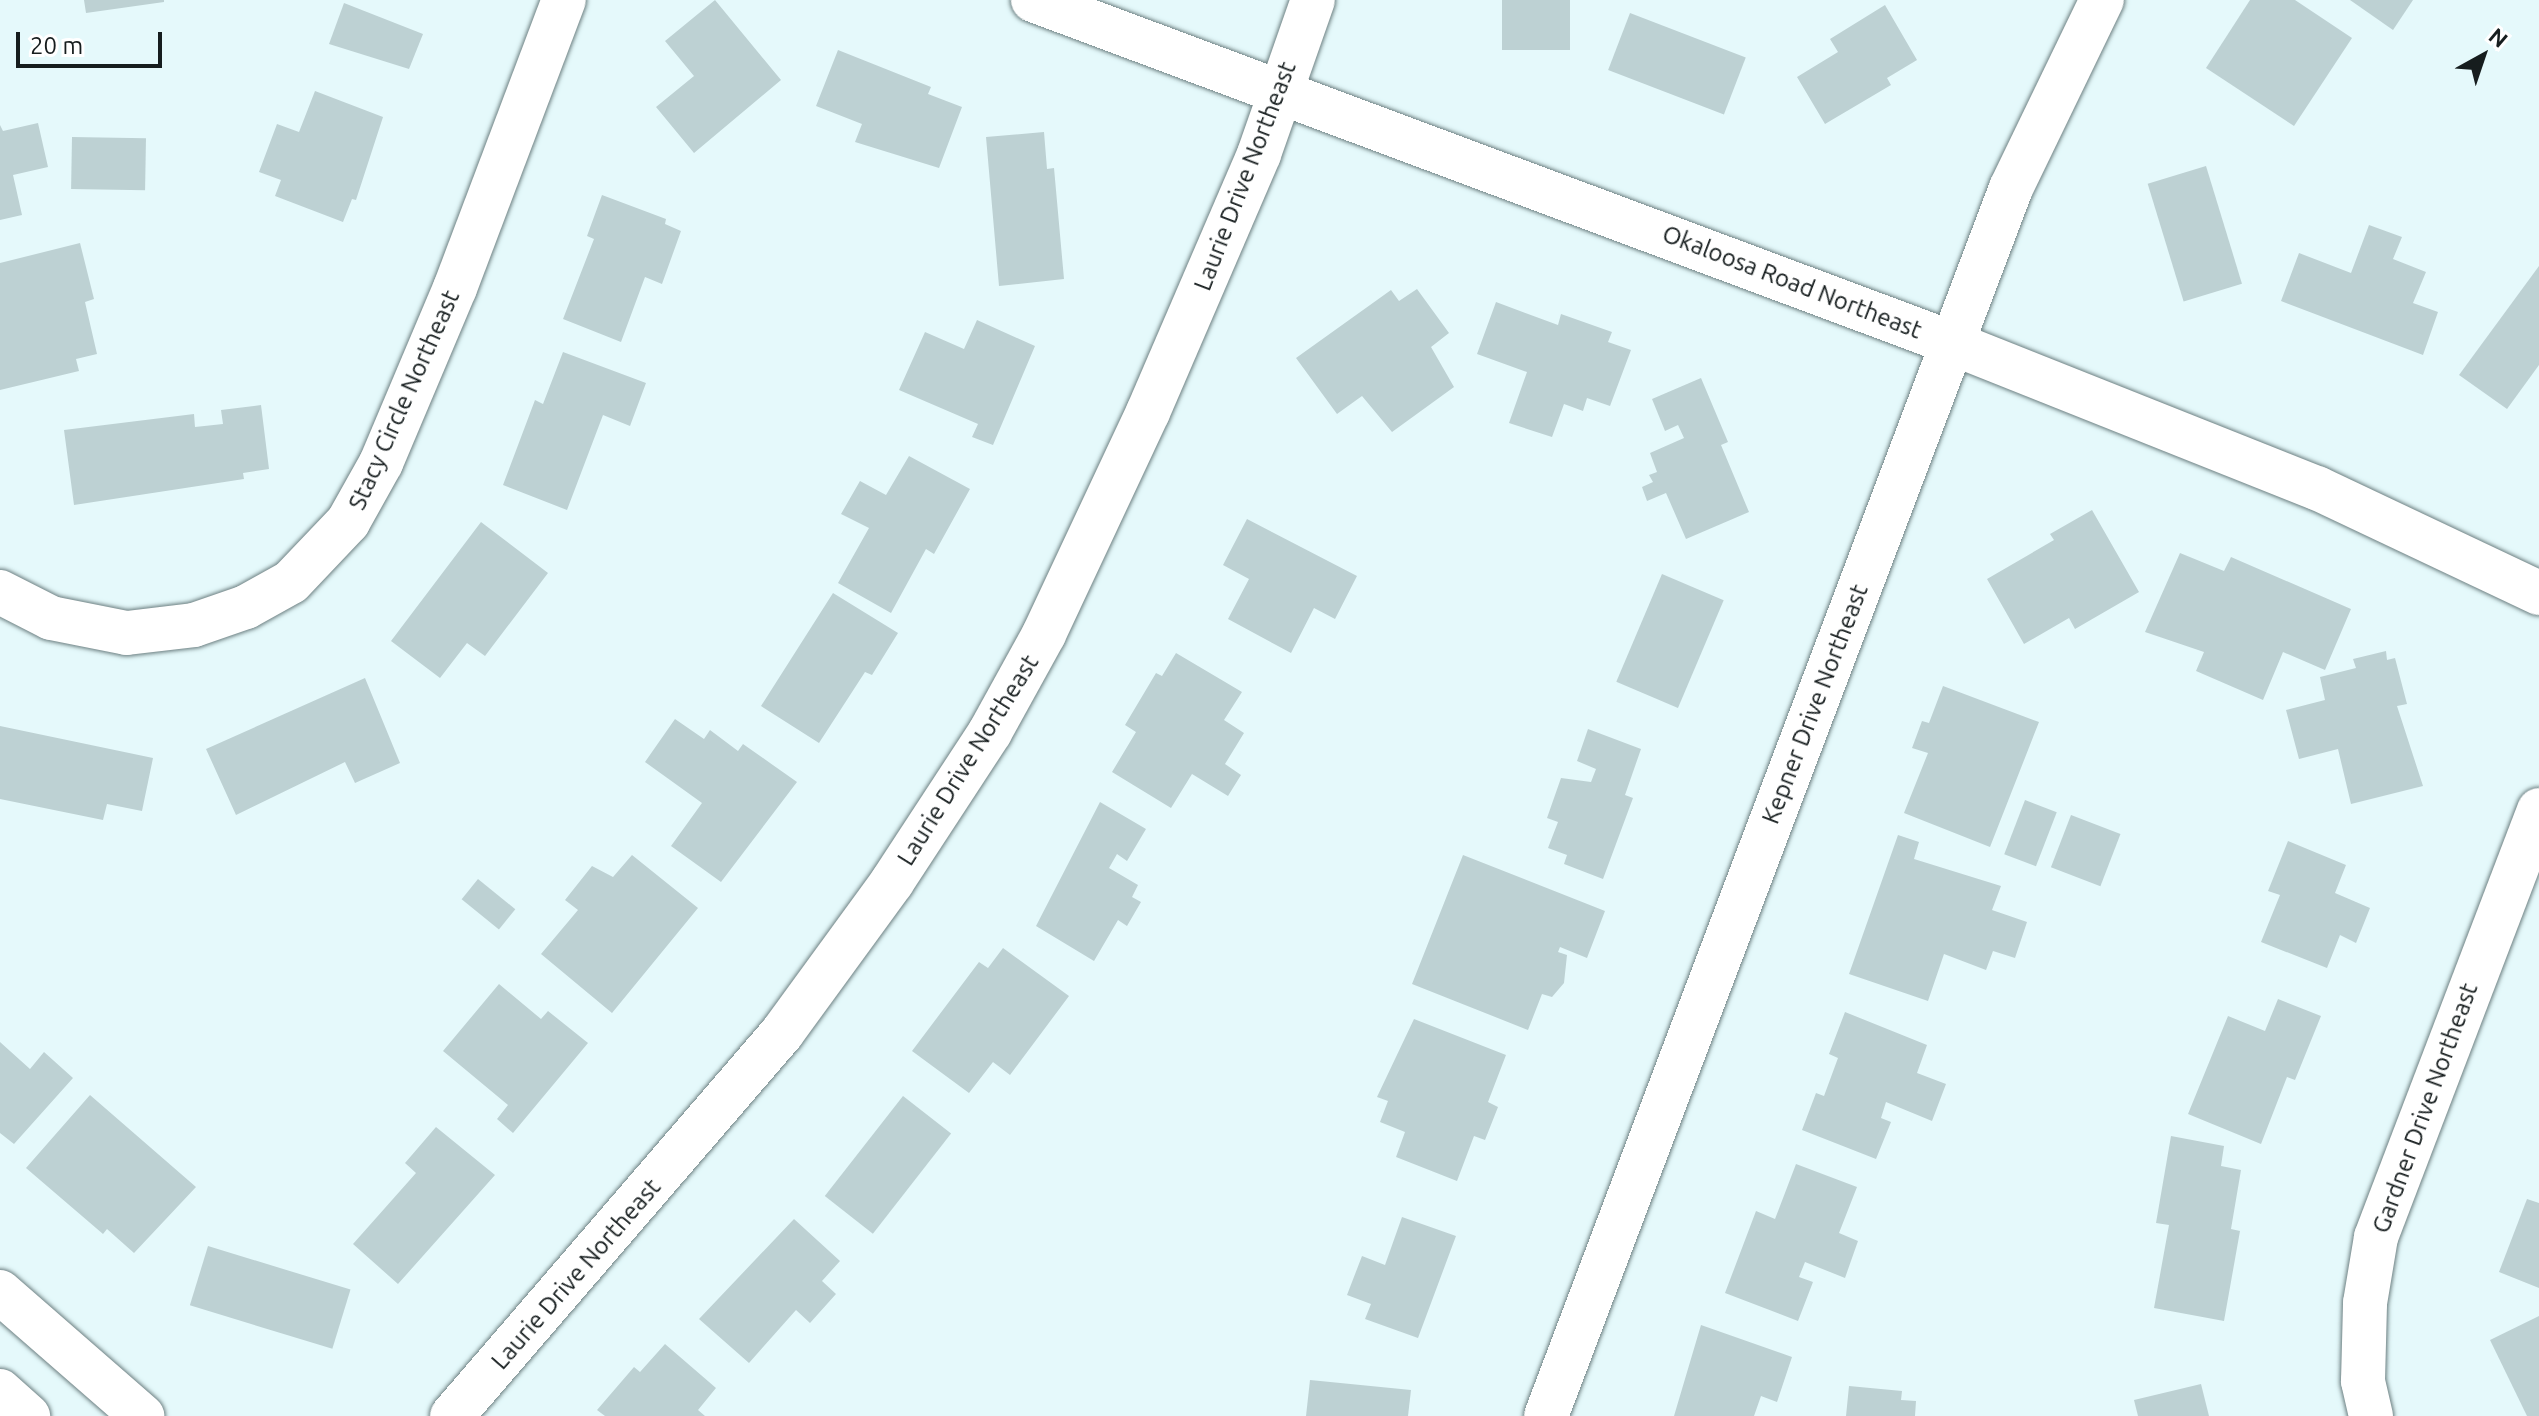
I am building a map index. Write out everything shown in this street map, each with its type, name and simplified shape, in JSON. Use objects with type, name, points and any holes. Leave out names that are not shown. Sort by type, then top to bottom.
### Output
[{"type":"street","name":"Stacy Circle Northeast","points":[[0,592],[22,607],[72,624],[127,633],[161,632],[246,607],[300,572],[348,522],[381,463],[455,288],[564,0]]},
{"type":"street","name":"Okaloosa Road Northeast","points":[[1033,0],[1952,343],[2317,488],[2539,593]]},
{"type":"street","name":"Laurie Drive Northeast","points":[[452,1416],[782,1033],[892,882],[990,732],[1044,634],[1148,412],[1280,90],[1313,0]]},
{"type":"street","name":"Kepner Drive Northeast","points":[[1546,1416],[2011,188],[2102,0]]},
{"type":"street","name":"Gardner Drive Northeast","points":[[2371,1416],[2363,1381],[2365,1303],[2376,1237],[2539,810]]},
{"type":"street","points":[[0,1292],[142,1416]]},
{"type":"street","points":[[0,1391],[28,1416]]},
{"type":"building","points":[[84,0],[164,0],[164,2],[86,13]]},
{"type":"building","points":[[715,0],[781,80],[694,153],[656,107],[694,76],[665,41]]},
{"type":"building","points":[[1502,0],[1570,0],[1570,50],[1502,50]]},
{"type":"building","points":[[2250,0],[2295,0],[2352,38],[2294,126],[2206,68]]},
{"type":"building","points":[[2350,0],[2413,0],[2393,30]]},
{"type":"building","points":[[344,3],[423,34],[409,69],[329,44]]},
{"type":"building","points":[[1885,5],[1917,60],[1887,78],[1891,85],[1825,124],[1797,77],[1838,52],[1830,39]]},
{"type":"building","points":[[1630,13],[1746,57],[1724,114],[1608,70]]},
{"type":"building","points":[[838,50],[931,87],[928,94],[962,107],[939,168],[855,142],[862,124],[816,106]]},
{"type":"building","points":[[315,91],[383,117],[356,200],[352,199],[343,222],[275,196],[281,180],[259,172],[277,124],[299,132]]},
{"type":"building","points":[[38,123],[48,167],[13,175],[22,215],[0,220],[0,125],[3,131]]},
{"type":"building","points":[[1044,132],[1047,169],[1054,168],[1064,279],[999,286],[986,137]]},
{"type":"building","points":[[72,137],[146,138],[145,190],[71,189]]},
{"type":"building","points":[[2206,166],[2242,284],[2184,301],[2148,184]]},
{"type":"building","points":[[602,195],[666,219],[665,224],[681,231],[662,284],[645,277],[621,342],[563,319],[594,239],[587,236]]},
{"type":"building","points":[[2369,225],[2402,237],[2393,259],[2426,272],[2413,303],[2438,312],[2423,355],[2281,301],[2299,253],[2351,273]]},
{"type":"building","points":[[80,243],[94,299],[85,302],[97,354],[76,359],[79,371],[0,390],[0,263]]},
{"type":"building","points":[[2539,266],[2539,365],[2507,409],[2459,375]]},
{"type":"building","points":[[1417,289],[1449,333],[1431,347],[1454,387],[1392,432],[1362,396],[1337,414],[1296,358],[1391,290],[1399,301]]},
{"type":"building","points":[[1496,302],[1558,325],[1561,314],[1612,332],[1608,342],[1631,350],[1610,406],[1587,398],[1583,411],[1564,404],[1552,437],[1509,423],[1527,372],[1477,354]]},
{"type":"building","points":[[977,320],[1035,346],[993,445],[972,437],[978,424],[899,390],[925,332],[964,349]]},
{"type":"building","points":[[563,352],[646,383],[630,426],[603,415],[567,510],[503,485],[535,400],[543,404]]},
{"type":"building","points":[[1701,378],[1728,442],[1721,445],[1749,512],[1686,539],[1666,493],[1647,501],[1642,487],[1653,482],[1649,475],[1657,472],[1650,453],[1684,438],[1678,425],[1665,431],[1652,399]]},
{"type":"building","points":[[261,405],[269,469],[243,473],[244,479],[74,505],[64,430],[194,414],[195,427],[223,424],[221,410]]},
{"type":"building","points":[[909,456],[970,489],[934,554],[926,549],[891,613],[838,583],[869,528],[841,514],[860,481],[886,495]]},
{"type":"building","points":[[2092,510],[2139,592],[2075,629],[2069,618],[2024,644],[1987,579],[2054,540],[2050,534]]},
{"type":"building","points":[[1247,519],[1357,576],[1335,619],[1314,608],[1291,653],[1228,619],[1249,579],[1223,565]]},
{"type":"building","points":[[481,522],[548,573],[485,656],[467,643],[440,678],[391,641]]},
{"type":"building","points":[[2180,553],[2224,571],[2231,557],[2351,609],[2325,670],[2283,652],[2263,700],[2196,671],[2204,652],[2145,632]]},
{"type":"building","points":[[1662,574],[1724,600],[1678,708],[1616,682]]},
{"type":"building","points":[[833,593],[898,633],[872,675],[865,672],[819,743],[761,706]]},
{"type":"building","points":[[2386,651],[2387,660],[2395,658],[2407,704],[2397,706],[2423,786],[2351,804],[2338,749],[2299,759],[2286,710],[2325,700],[2320,677],[2356,668],[2353,659]]},
{"type":"building","points":[[1176,653],[1242,692],[1224,720],[1244,733],[1225,764],[1241,775],[1228,796],[1192,774],[1171,808],[1112,772],[1136,732],[1125,725],[1156,673],[1162,676]]},
{"type":"building","points":[[365,678],[400,763],[355,783],[345,762],[236,815],[206,749]]},
{"type":"building","points":[[1943,686],[2039,722],[1990,847],[1904,813],[1928,753],[1912,748],[1922,721],[1929,723]]},
{"type":"building","points":[[675,719],[704,739],[710,730],[738,751],[743,744],[797,782],[721,882],[671,846],[702,803],[645,762]]},
{"type":"building","points":[[0,726],[153,758],[142,811],[107,804],[103,820],[0,799]]},
{"type":"building","points":[[1588,729],[1641,749],[1625,795],[1633,798],[1603,879],[1564,864],[1567,855],[1548,848],[1558,822],[1547,818],[1561,778],[1591,782],[1596,769],[1577,761]]},
{"type":"building","points":[[2025,800],[2057,812],[2036,866],[2004,854]]},
{"type":"building","points":[[1100,802],[1146,829],[1127,861],[1117,854],[1109,868],[1138,885],[1132,897],[1141,902],[1127,926],[1118,920],[1094,961],[1036,926]]},
{"type":"building","points":[[2071,815],[2120,834],[2100,886],[2051,867]]},
{"type":"building","points":[[1898,835],[1919,842],[1914,859],[2001,886],[1992,910],[2027,922],[2015,958],[1993,951],[1986,970],[1944,954],[1928,1001],[1849,974]]},
{"type":"building","points":[[2288,841],[2346,865],[2335,893],[2370,908],[2356,943],[2340,935],[2327,968],[2261,942],[2280,895],[2268,891]]},
{"type":"building","points":[[632,855],[698,908],[612,1013],[541,954],[578,910],[565,900],[592,866],[613,877]]},
{"type":"building","points":[[1463,855],[1605,911],[1587,958],[1560,947],[1558,952],[1567,955],[1564,983],[1552,997],[1542,994],[1528,1030],[1412,984]]},
{"type":"building","points":[[478,879],[515,909],[499,929],[462,899]]},
{"type":"building","points":[[1003,948],[1069,996],[1010,1075],[993,1062],[969,1093],[912,1051],[979,962],[988,968]]},
{"type":"building","points":[[499,984],[541,1019],[548,1011],[588,1043],[513,1133],[497,1119],[508,1105],[443,1051]]},
{"type":"building","points":[[2278,999],[2321,1016],[2295,1080],[2287,1077],[2261,1144],[2188,1114],[2228,1016],[2265,1031]]},
{"type":"building","points":[[1845,1012],[1927,1045],[1917,1073],[1946,1084],[1932,1121],[1886,1102],[1881,1118],[1891,1122],[1876,1159],[1802,1130],[1816,1093],[1824,1096],[1838,1058],[1829,1054]]},
{"type":"building","points":[[1414,1019],[1506,1055],[1488,1102],[1498,1107],[1485,1140],[1474,1136],[1457,1181],[1396,1157],[1405,1132],[1380,1122],[1388,1101],[1377,1097]]},
{"type":"building","points":[[0,1042],[30,1069],[44,1052],[73,1078],[14,1144],[0,1133]]},
{"type":"building","points":[[90,1095],[196,1187],[134,1253],[107,1229],[103,1234],[26,1168]]},
{"type":"building","points":[[903,1096],[951,1134],[873,1234],[825,1196]]},
{"type":"building","points":[[436,1127],[495,1175],[398,1284],[353,1244],[416,1173],[405,1163]]},
{"type":"building","points":[[2171,1136],[2224,1146],[2221,1166],[2241,1170],[2231,1229],[2240,1231],[2224,1321],[2154,1308],[2169,1225],[2156,1223]]},
{"type":"building","points":[[1796,1164],[1857,1187],[1839,1233],[1858,1241],[1845,1278],[1805,1262],[1799,1277],[1813,1282],[1798,1321],[1725,1293],[1756,1211],[1775,1219]]},
{"type":"building","points":[[2527,1199],[2539,1203],[2539,1288],[2499,1272]]},
{"type":"building","points":[[1402,1217],[1456,1236],[1418,1338],[1365,1319],[1371,1304],[1347,1295],[1362,1256],[1385,1265]]},
{"type":"building","points":[[794,1219],[840,1261],[822,1281],[836,1294],[810,1323],[796,1310],[749,1363],[699,1319]]},
{"type":"building","points":[[208,1246],[350,1290],[332,1349],[190,1305]]},
{"type":"building","points":[[2539,1316],[2539,1416],[2527,1416],[2490,1340]]},
{"type":"building","points":[[1701,1325],[1792,1357],[1777,1402],[1761,1396],[1754,1416],[1674,1416]]},
{"type":"building","points":[[665,1344],[716,1388],[698,1410],[705,1416],[605,1416],[597,1410],[634,1367],[640,1372]]},
{"type":"building","points":[[1310,1380],[1411,1390],[1408,1416],[1306,1416]]},
{"type":"building","points":[[2201,1384],[2209,1416],[2138,1416],[2134,1400]]},
{"type":"building","points":[[1849,1386],[1902,1391],[1901,1400],[1916,1401],[1915,1416],[1846,1416]]}]
